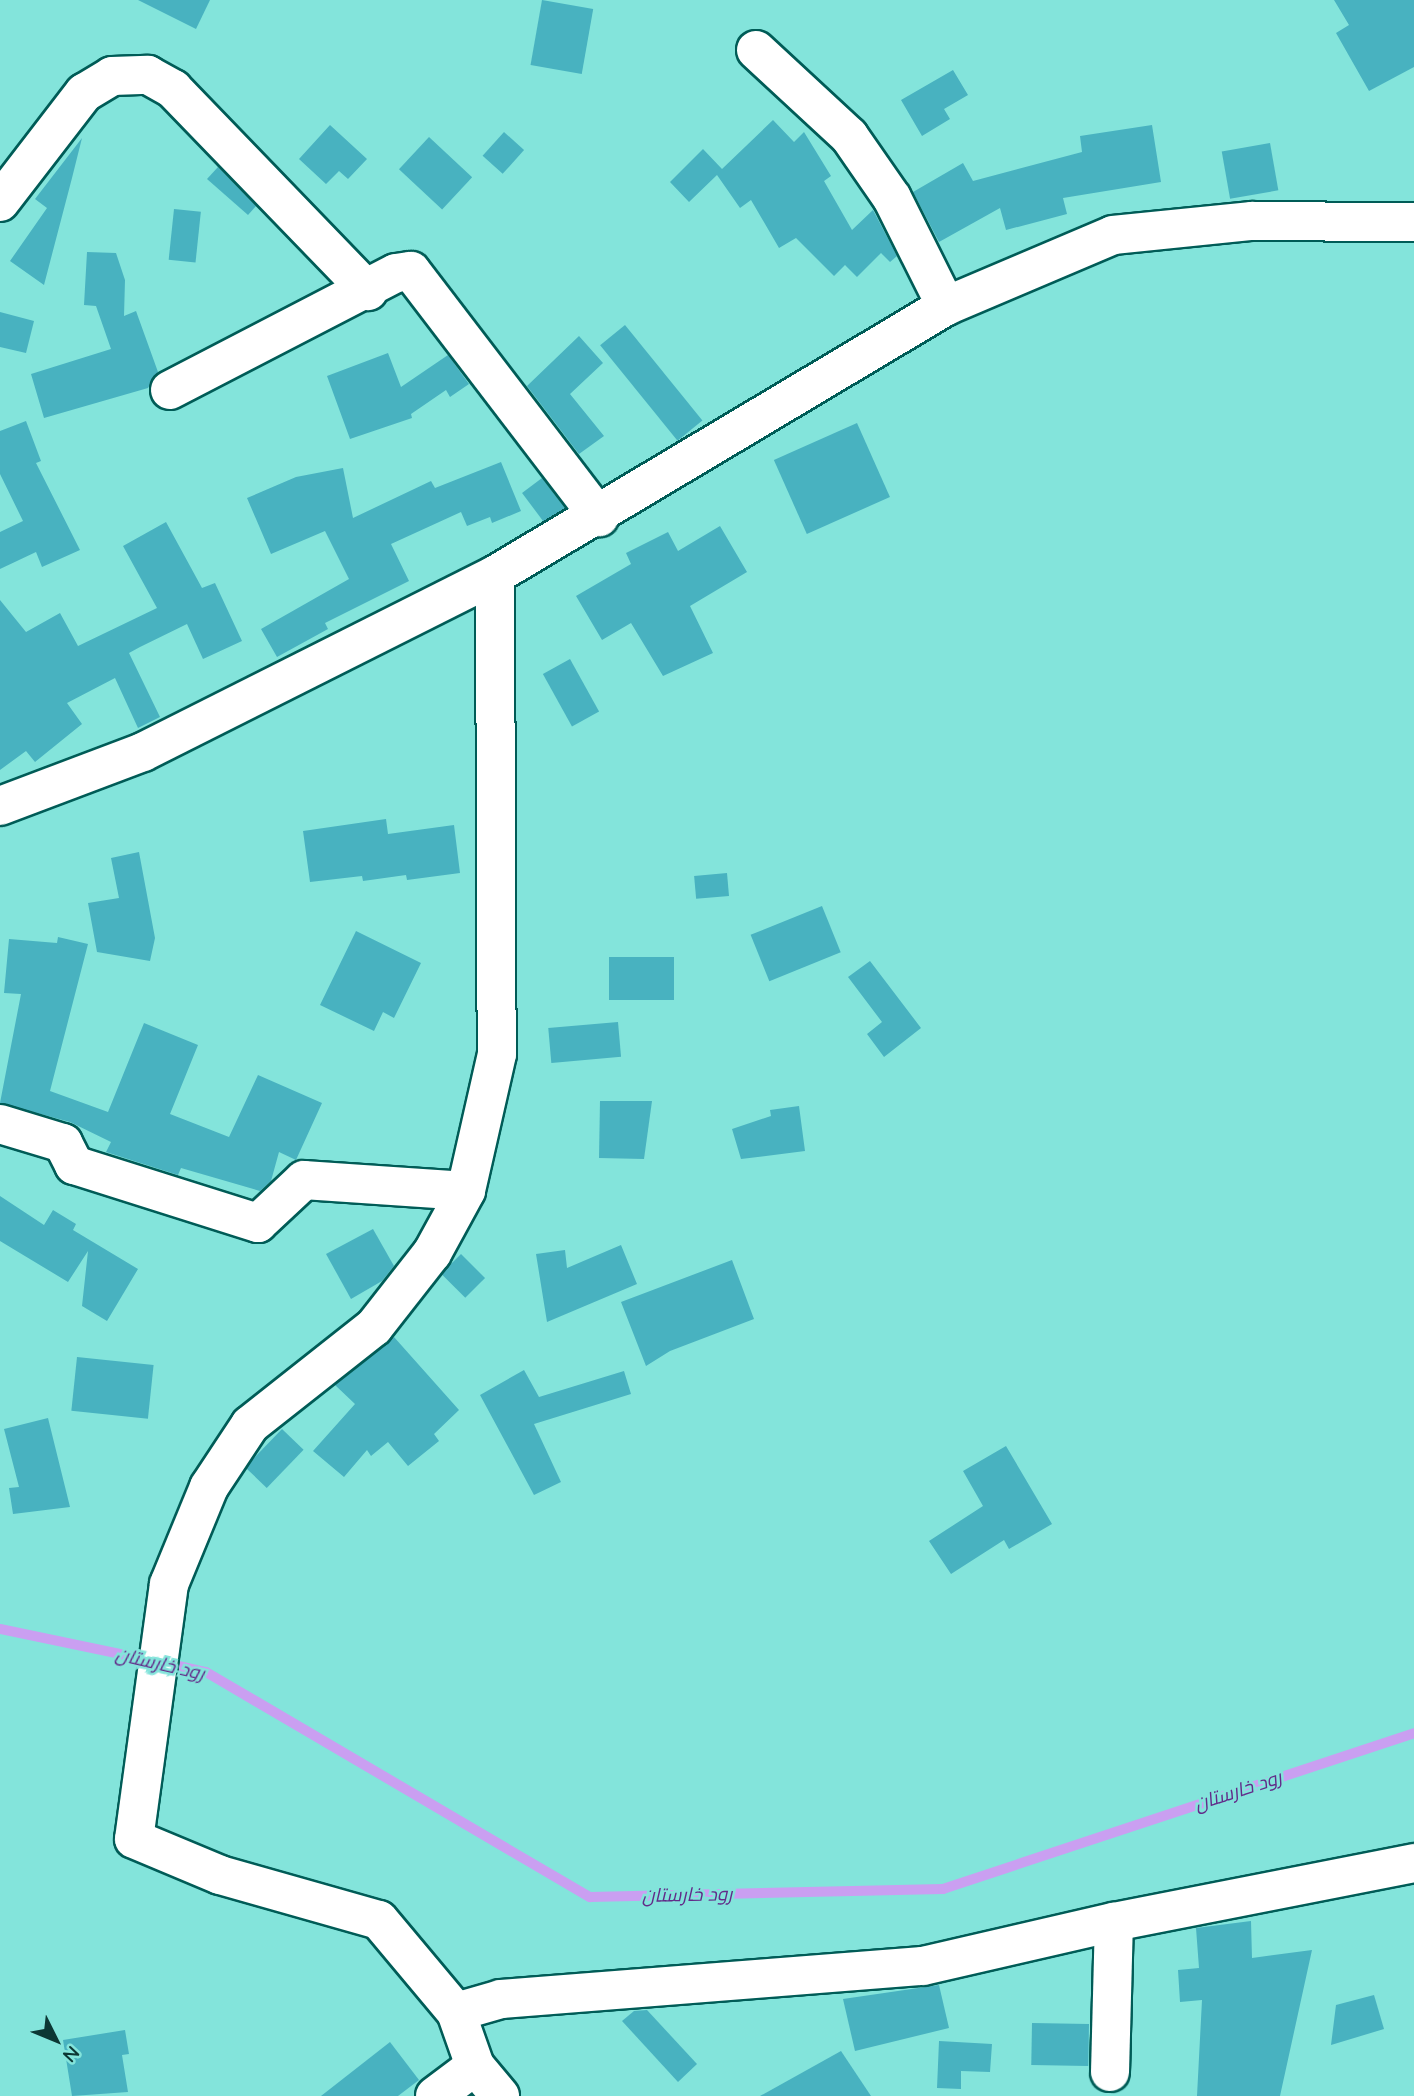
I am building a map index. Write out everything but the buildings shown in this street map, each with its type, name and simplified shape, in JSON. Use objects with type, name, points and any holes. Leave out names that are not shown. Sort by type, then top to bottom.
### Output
[{"type":"street","points":[[757,50],[849,136],[892,198],[946,306]]},
{"type":"street","points":[[0,202],[84,93],[112,76],[148,75],[173,89],[368,291]]},
{"type":"street","points":[[0,806],[143,752],[495,575],[599,517],[946,306],[1113,235],[1252,221],[1414,222]]},
{"type":"street","points":[[170,390],[368,291],[396,272],[411,271],[599,517]]},
{"type":"street","points":[[495,575],[497,1054],[466,1191],[432,1253],[374,1327],[250,1424],[209,1487],[169,1584],[134,1839],[220,1875],[379,1920],[456,2012],[475,2066],[500,2096]]},
{"type":"street","points":[[0,1124],[64,1143],[74,1165],[258,1223],[304,1180],[466,1191]]},
{"type":"street","points":[[456,2012],[501,2000],[923,1966],[1114,1922],[1414,1863]]},
{"type":"street","points":[[1110,2072],[1114,1922]]},
{"type":"street","points":[[435,2096],[475,2066]]},
{"type":"waterway","name":"رود خارستان","points":[[0,1629],[150,1660]]},
{"type":"waterway","name":"رود خارستان","points":[[165,1663],[206,1672],[590,1897],[943,1889],[1414,1733]]}]
